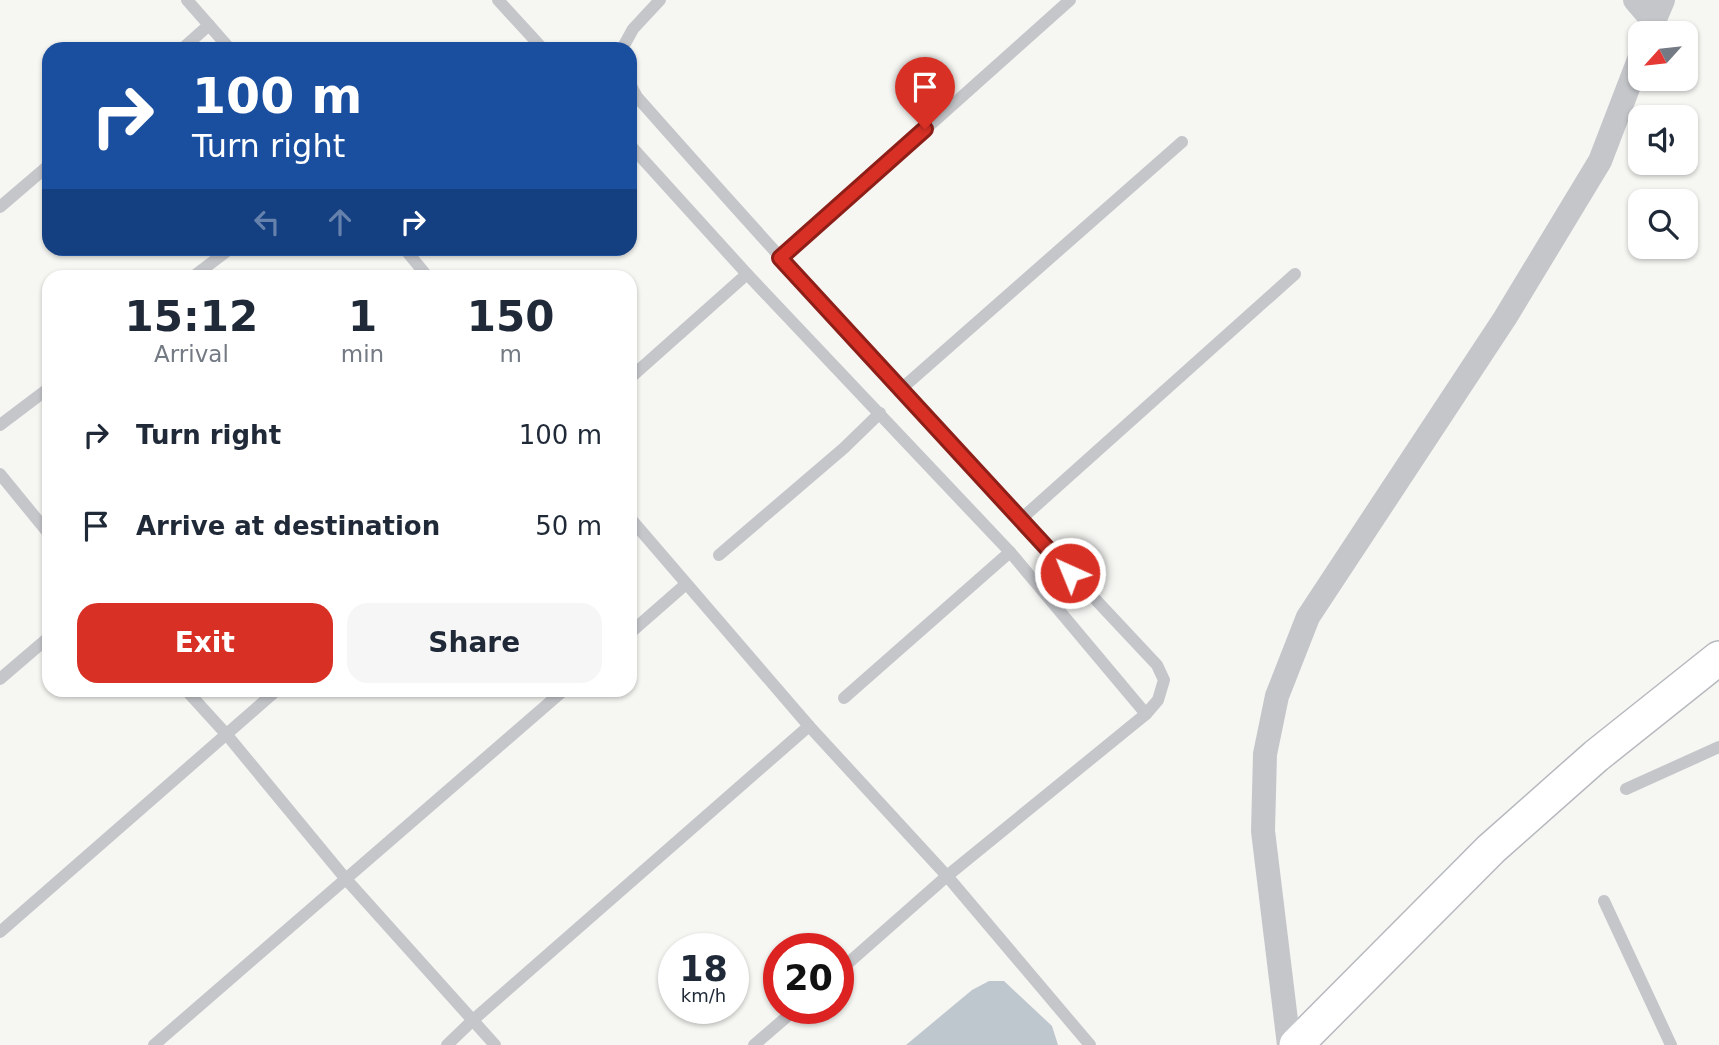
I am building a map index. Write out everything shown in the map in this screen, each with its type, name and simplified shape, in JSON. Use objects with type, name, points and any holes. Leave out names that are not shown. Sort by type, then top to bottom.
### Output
[{"type":"main road","points":[[1296,1045],[1491,849],[1597,756],[1719,658]]},
{"type":"street","points":[[1634,0],[1655,18]]},
{"type":"street","points":[[1289,1045],[1263,831],[1265,754],[1277,696],[1308,617],[1505,318],[1600,161],[1628,88]]},
{"type":"lane","points":[[187,0],[224,42]]},
{"type":"lane","points":[[498,0],[537,42]]},
{"type":"lane","points":[[626,42],[633,29],[660,0]]},
{"type":"lane","points":[[780,258],[1070,0]]},
{"type":"lane","points":[[190,42],[209,25]]},
{"type":"lane","points":[[637,97],[900,390],[1157,665],[1164,680],[1158,700],[1146,714],[947,876],[854,958]]},
{"type":"lane","points":[[900,390],[1182,142]]},
{"type":"lane","points":[[637,153],[747,274],[1010,552],[1146,714]]},
{"type":"lane","points":[[0,207],[42,170]]},
{"type":"lane","points":[[202,270],[220,256]]},
{"type":"lane","points":[[411,256],[422,270]]},
{"type":"lane","points":[[637,371],[747,274]]},
{"type":"lane","points":[[1020,520],[1295,274]]},
{"type":"lane","points":[[0,425],[42,393]]},
{"type":"lane","points":[[719,555],[844,448],[880,413]]},
{"type":"lane","points":[[0,474],[42,525]]},
{"type":"lane","points":[[637,526],[809,726],[947,876],[1090,1045]]},
{"type":"lane","points":[[845,698],[1010,552]]},
{"type":"lane","points":[[637,627],[686,584]]},
{"type":"lane","points":[[0,679],[42,643]]},
{"type":"lane","points":[[192,697],[345,878],[495,1045]]},
{"type":"lane","points":[[0,932],[269,697]]},
{"type":"lane","points":[[154,1045],[556,697]]},
{"type":"lane","points":[[447,1045],[472,1020],[809,726]]},
{"type":"lane","points":[[1626,789],[1719,747]]},
{"type":"lane","points":[[1604,901],[1671,1045]]},
{"type":"lane","points":[[754,1045],[778,1024]]},
{"type":"shaded area","points":[[989,981],[1004,981],[1052,1026],[1058,1045],[906,1045],[972,990]]},
{"type":"route","points":[[925,129],[780,258],[1070,573]]}]
